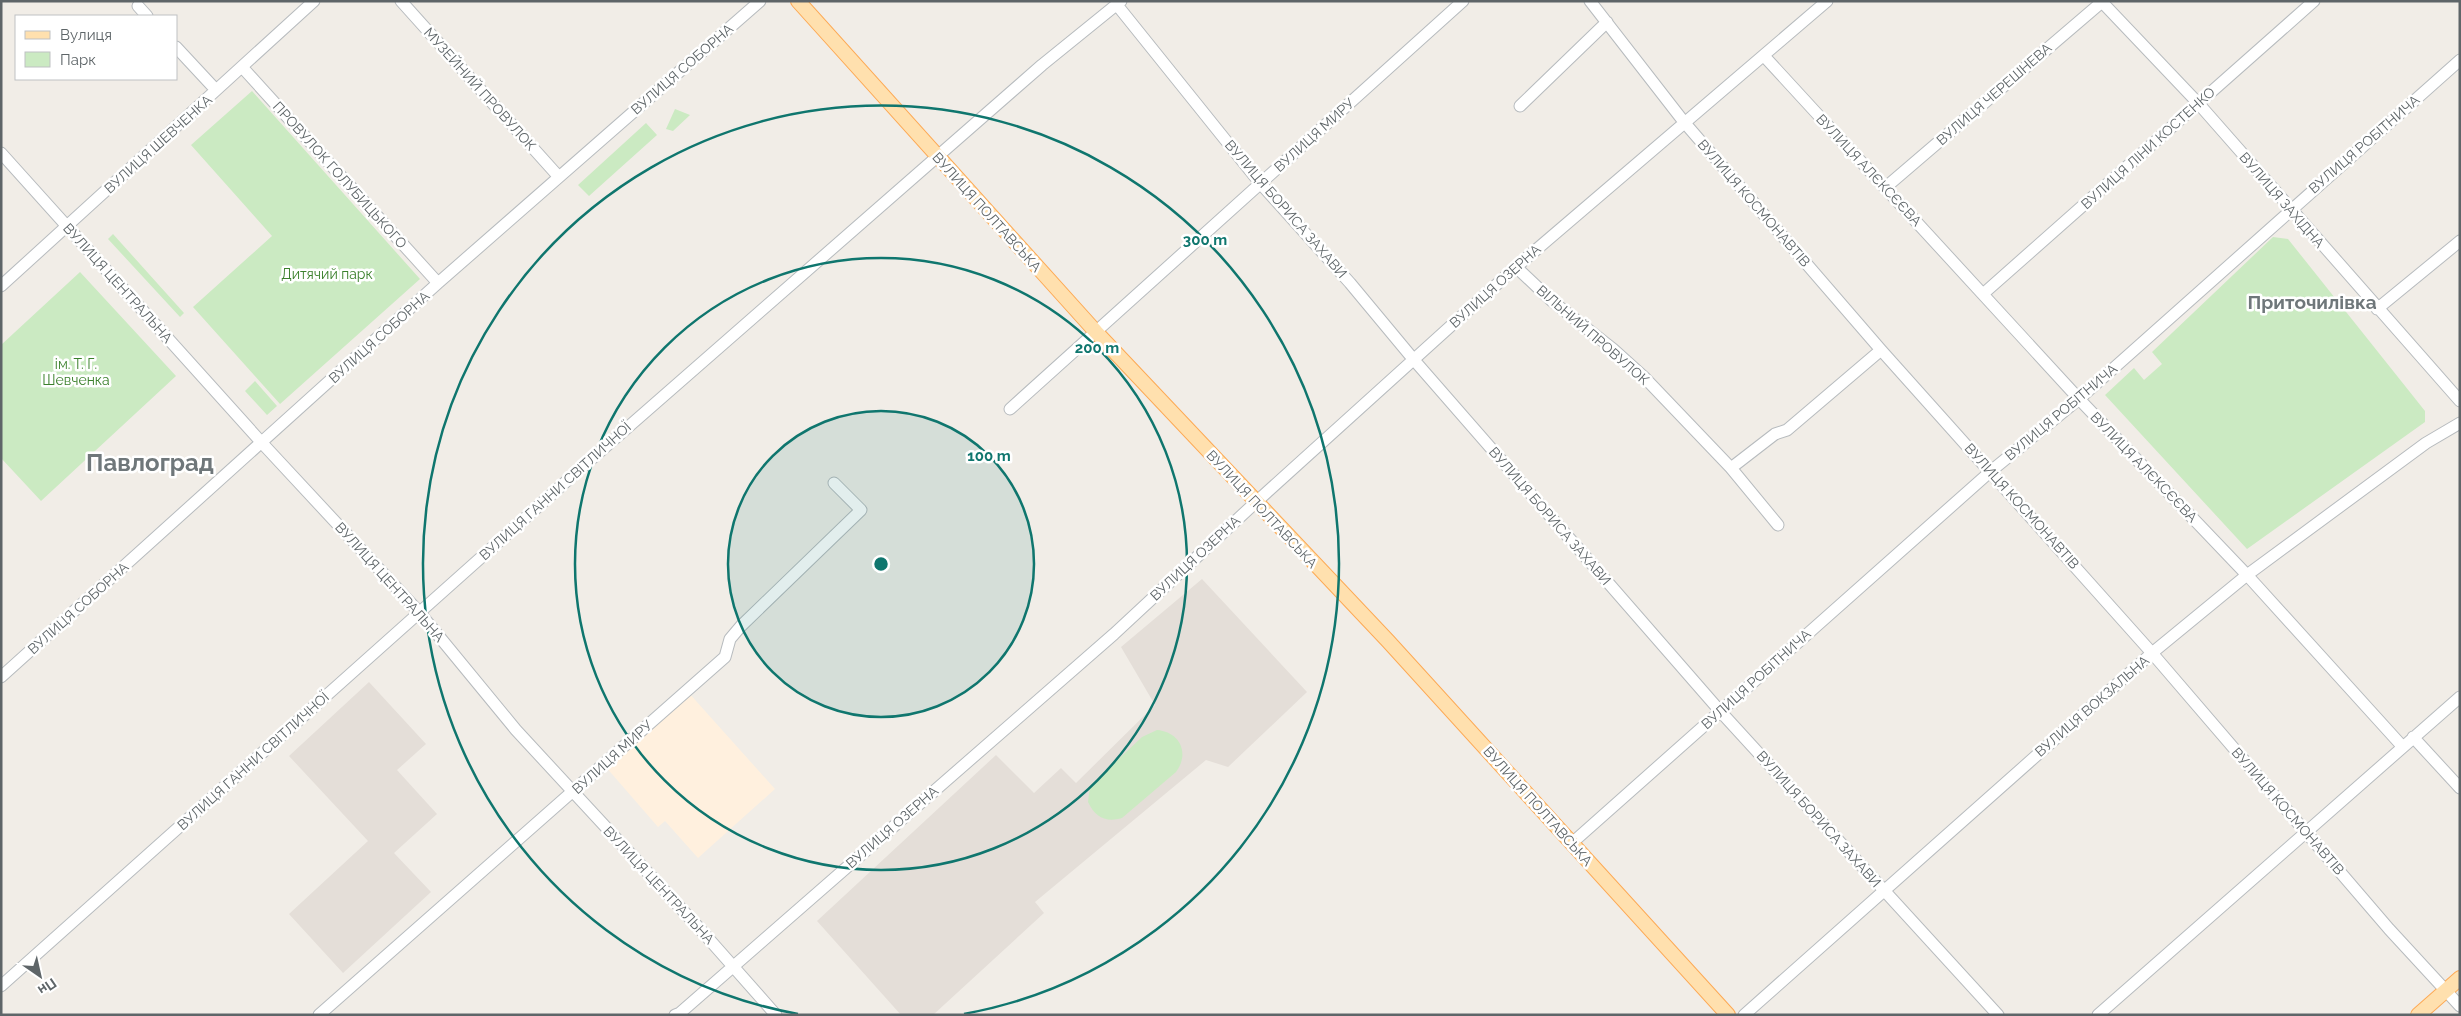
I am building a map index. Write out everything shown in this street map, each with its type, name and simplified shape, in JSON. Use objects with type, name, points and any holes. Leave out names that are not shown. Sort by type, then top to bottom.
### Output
[{"type":"main road","name":"ВУЛИЦЯ ПОЛТАВСЬКА","points":[[798,1],[1096,332],[1255,503],[1388,641],[1728,1015]]},
{"type":"main road","points":[[2418,1015],[2460,978]]},
{"type":"street","name":"ВУЛИЦЯ ШЕВЧЕНКА","points":[[1,286],[314,1]]},
{"type":"street","name":"МУЗЕЙНИЙ ПРОВУЛОК","points":[[401,1],[559,177]]},
{"type":"street","name":"ВУЛИЦЯ СОБОРНА","points":[[1,677],[438,283],[760,1]]},
{"type":"street","name":"ВУЛИЦЯ МИРУ","points":[[1010,409],[1462,1]]},
{"type":"street","name":"ВУЛИЦЯ КОСМОНАВТІВ","points":[[1590,1],[1684,122],[1881,350],[2152,653],[2389,929],[2460,1006]]},
{"type":"street","name":"ВУЛИЦЯ ОЗЕРНА","points":[[675,1015],[680,1013],[1114,634],[1255,503],[1516,267],[1827,1]]},
{"type":"street","name":"ВУЛИЦЯ ЛІНИ КОСТЕНКО","points":[[1982,294],[2314,1]]},
{"type":"street","name":"ВУЛИЦЯ ЗАХІДНА","points":[[2102,2],[2198,103],[2377,309],[2460,401]]},
{"type":"street","name":"ВУЛИЦЯ ЧЕРЕШНЕВА","points":[[1886,187],[2102,2]]},
{"type":"street","name":"ВУЛИЦЯ ГАННИ СВІТЛИЧНОЇ","points":[[1,986],[419,612],[1042,65],[1119,3]]},
{"type":"street","name":"ВУЛИЦЯ БОРИСА ЗАХАВИ","points":[[1119,3],[1260,183],[1350,283],[1414,360],[1720,711],[1998,1015]]},
{"type":"street","points":[[138,6],[146,15]]},
{"type":"street","points":[[1520,106],[1607,22]]},
{"type":"street","points":[[178,49],[216,90]]},
{"type":"street","name":"ВУЛИЦЯ АЛЄКСЄЄВА","points":[[1764,56],[2079,399],[2247,575],[2402,746]]},
{"type":"street","name":"ВУЛИЦЯ РОБІТНИЧА","points":[[1572,843],[1991,471],[2079,399],[2290,209],[2460,60]]},
{"type":"street","name":"ПРОВУЛОК ГОЛУБИЦЬКОГО","points":[[242,67],[438,283]]},
{"type":"street","name":"ВУЛИЦЯ ЦЕНТРАЛЬНА","points":[[1,153],[262,443],[419,612],[516,730],[776,1015]]},
{"type":"street","points":[[2377,309],[2460,241]]},
{"type":"street","name":"ВІЛЬНИЙ ПРОВУЛОК","points":[[1516,267],[1552,301],[1613,349],[1644,377],[1731,468],[1778,525]]},
{"type":"street","points":[[1731,468],[1775,434],[1787,430],[1881,350]]},
{"type":"street","name":"ВУЛИЦЯ ВОКЗАЛЬНА","points":[[1744,1015],[2152,653],[2247,575],[2426,443],[2460,423]]},
{"type":"street","name":"ВУЛИЦЯ МИРУ","points":[[319,1015],[725,657],[730,640],[741,626],[861,510],[834,483]]},
{"type":"street","points":[[2098,1015],[2460,697]]},
{"type":"street","points":[[2413,737],[2460,788]]},
{"type":"shaded area","points":[[1202,579],[1307,692],[1228,767],[1206,760],[1035,902],[1044,913],[933,1015],[901,1015],[817,921],[996,755],[1034,793],[1061,768],[1076,783],[1155,705],[1121,647]]},
{"type":"shaded area","points":[[369,682],[426,744],[397,770],[437,814],[394,853],[431,892],[343,973],[289,914],[368,841],[289,756]]},
{"type":"shaded area","points":[[688,692],[775,789],[698,858],[665,821],[658,827],[605,766]]},
{"type":"green space","name":"Дитячий парк","points":[[252,91],[420,279],[280,404],[193,307],[272,236],[191,145]]},
{"type":"green space","points":[[675,109],[690,115],[673,131],[666,129]]},
{"type":"green space","points":[[646,123],[657,135],[589,196],[578,185]]},
{"type":"green space","points":[[113,234],[184,313],[180,317],[108,239]]},
{"type":"green space","points":[[2273,237],[2288,239],[2425,411],[2425,422],[2247,549],[2105,395],[2134,368],[2144,380],[2162,364],[2152,352]]},
{"type":"green space","name":"ім. Т. Г. Шевченка","points":[[80,272],[176,376],[41,501],[1,458],[1,345]]},
{"type":"green space","points":[[255,381],[277,406],[267,415],[245,391]]},
{"type":"green space","points":[[1157,730],[1172,735],[1180,745],[1182,758],[1176,772],[1122,818],[1111,820],[1102,818],[1094,812],[1088,802],[1090,786],[1142,737]]},
{"type":"district","name":"Приточилівка","points":[[2312,302]]},
{"type":"district","name":"Павлоград","points":[[150,462]]}]
